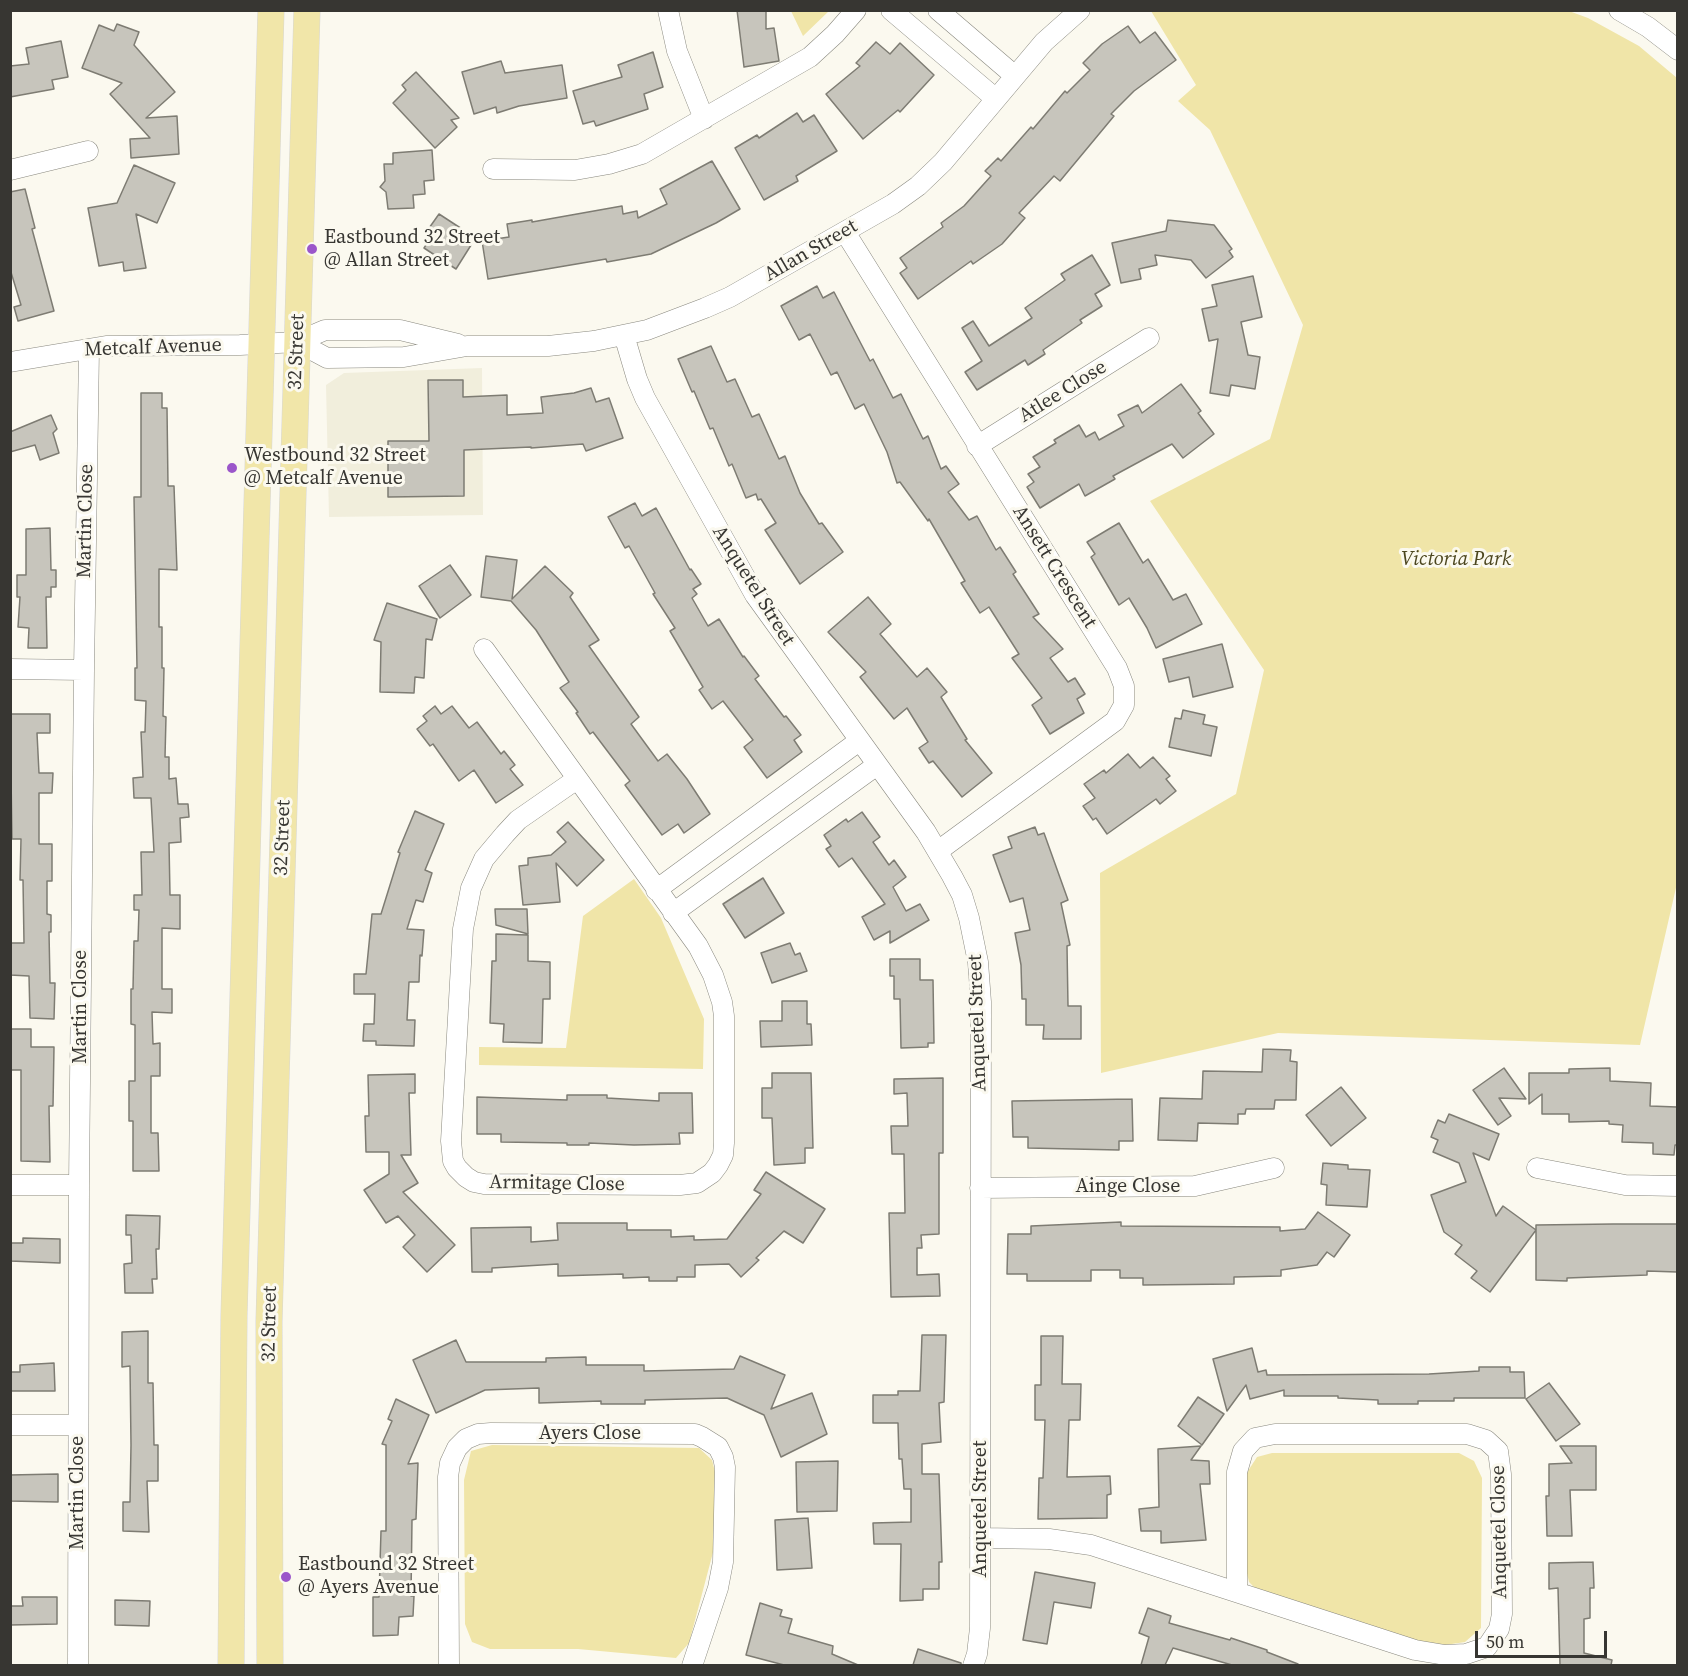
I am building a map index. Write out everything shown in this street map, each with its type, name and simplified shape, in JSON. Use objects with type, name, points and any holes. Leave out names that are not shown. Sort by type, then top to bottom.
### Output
[{"type":"main road","name":"32 Street","points":[[231,1665],[234,1315],[271,10]]},
{"type":"main road","name":"32 Street","points":[[270,1665],[269,1321],[307,10]]},
{"type":"street","points":[[668,10],[677,51],[704,119]]},
{"type":"street","points":[[493,169],[575,170],[600,167],[642,154],[810,57],[856,10]]},
{"type":"street","points":[[891,10],[996,99]]},
{"type":"street","points":[[938,10],[1015,76]]},
{"type":"street","name":"Allan Street","points":[[297,342],[327,358],[404,357],[467,346],[548,346],[594,341],[682,318],[730,297],[893,204],[918,186],[943,162],[1044,42],[1080,10]]},
{"type":"street","points":[[1619,10],[1648,27],[1677,50]]},
{"type":"street","points":[[10,170],[88,151]]},
{"type":"street","name":"Ansett Crescent","points":[[845,232],[1117,668],[1124,686],[1124,705],[1115,721],[938,851]]},
{"type":"street","name":"Allan Street","points":[[297,342],[325,330],[400,330],[467,346]]},
{"type":"street","name":"Anquetel Street","points":[[624,335],[637,379],[656,420],[755,595],[938,851],[962,895],[975,942],[981,1002],[980,1628],[974,1665]]},
{"type":"street","name":"Atlee Close","points":[[977,446],[1149,338]]},
{"type":"street","name":"Metcalf Avenue","points":[[10,362],[89,349],[143,345],[297,342]]},
{"type":"street","name":"Martin Close","points":[[78,1665],[79,1185],[89,349]]},
{"type":"street","name":"Armitage Close","points":[[484,649],[673,913],[706,961],[722,1002],[725,1034],[724,1143],[723,1155],[712,1173],[697,1183],[680,1185],[484,1184],[466,1177],[453,1161],[451,1142],[462,941],[466,907],[478,871],[491,849],[518,820],[577,779]]},
{"type":"street","points":[[10,669],[84,670]]},
{"type":"street","points":[[656,890],[859,741]]},
{"type":"street","points":[[673,913],[877,765]]},
{"type":"street","points":[[754,817],[773,841]]},
{"type":"street","name":"Ainge Close","points":[[980,1188],[1195,1186],[1274,1168]]},
{"type":"street","points":[[1536,1168],[1625,1185],[1677,1186]]},
{"type":"street","points":[[10,1185],[79,1185]]},
{"type":"street","points":[[10,1425],[78,1425]]},
{"type":"street","name":"Ayers Close","points":[[449,1665],[448,1477],[450,1463],[457,1448],[466,1439],[491,1433],[526,1433],[695,1434],[718,1447],[725,1467],[723,1562],[718,1588],[692,1665]]},
{"type":"street","name":"Anquetel Close","points":[[980,1538],[1048,1539],[1091,1545],[1415,1650],[1445,1655],[1466,1654],[1487,1647],[1499,1629],[1502,1614],[1501,1474],[1498,1451],[1486,1440],[1467,1434],[1275,1434],[1255,1438],[1243,1451],[1237,1472],[1237,1591]]},
{"type":"shaded area","points":[[482,368],[483,515],[329,517],[326,385],[344,373]]},
{"type":"green space","points":[[791,11],[829,11],[803,36]]},
{"type":"green space","name":"Victoria Park","points":[[1151,11],[1569,11],[1588,18],[1639,46],[1677,78],[1678,879],[1640,1045],[1278,1033],[1101,1073],[1100,873],[1236,794],[1264,670],[1150,501],[1270,439],[1303,325],[1210,130],[1178,101],[1196,85]]},
{"type":"green space","points":[[634,879],[661,918],[704,1019],[703,1069],[479,1065],[479,1047],[566,1048],[583,916]]},
{"type":"green space","points":[[492,1445],[699,1448],[712,1460],[716,1476],[716,1541],[689,1643],[676,1658],[578,1649],[490,1649],[472,1642],[465,1624],[464,1480],[471,1451]]},
{"type":"green space","points":[[1272,1453],[1459,1453],[1474,1461],[1482,1478],[1481,1628],[1465,1642],[1445,1645],[1418,1641],[1258,1591],[1249,1582],[1246,1569],[1246,1474],[1257,1457]]},
{"type":"building","points":[[737,10],[766,10],[766,29],[774,28],[779,61],[744,67]]},
{"type":"building","points":[[117,24],[139,32],[134,45],[175,92],[146,118],[177,116],[179,154],[131,158],[130,139],[150,138],[110,94],[122,83],[82,68],[99,25],[114,31]]},
{"type":"building","points":[[1128,26],[1140,43],[1155,32],[1176,60],[1134,91],[1111,114],[1114,116],[1060,181],[1054,176],[1019,213],[1025,218],[1002,244],[973,264],[971,261],[918,299],[900,273],[907,268],[900,258],[943,227],[941,223],[964,206],[991,176],[985,171],[998,158],[1001,161],[1031,127],[1033,129],[1065,91],[1067,93],[1090,70],[1083,63],[1102,44]]},
{"type":"building","points":[[61,41],[68,77],[52,80],[54,89],[10,97],[10,66],[29,64],[26,48]]},
{"type":"building","points":[[876,42],[890,54],[900,43],[934,75],[900,112],[898,110],[863,139],[826,94],[860,66],[856,63]]},
{"type":"building","points":[[653,52],[663,87],[644,94],[648,109],[596,126],[594,121],[583,124],[573,91],[622,77],[618,65]]},
{"type":"building","points":[[501,61],[505,73],[562,65],[567,98],[519,106],[497,113],[496,107],[474,114],[462,72]]},
{"type":"building","points":[[416,72],[459,118],[451,120],[457,127],[435,148],[393,103],[406,90],[402,85]]},
{"type":"building","points":[[797,113],[803,122],[814,115],[837,151],[796,176],[798,181],[764,200],[735,148],[757,135],[759,138]]},
{"type":"building","points":[[432,150],[434,180],[424,181],[425,194],[413,195],[414,208],[388,209],[386,192],[380,187],[385,181],[384,164],[393,164],[393,153]]},
{"type":"building","points":[[712,161],[740,209],[716,223],[651,254],[607,262],[606,259],[488,279],[482,241],[509,237],[507,224],[532,220],[532,222],[622,206],[623,214],[637,211],[638,218],[667,204],[660,189]]},
{"type":"building","points":[[134,165],[175,183],[157,223],[136,214],[146,268],[124,271],[123,262],[99,266],[88,208],[117,203]]},
{"type":"building","points":[[25,189],[35,228],[32,229],[54,311],[18,321],[14,307],[21,305],[10,269],[10,192]]},
{"type":"building","points":[[439,214],[462,229],[453,245],[473,242],[456,269],[424,248],[433,235],[427,231]]},
{"type":"building","points":[[1168,220],[1214,225],[1232,249],[1229,251],[1233,257],[1206,278],[1191,260],[1155,255],[1157,265],[1139,269],[1141,279],[1121,283],[1112,243],[1166,231]]},
{"type":"building","points":[[1092,255],[1110,285],[1095,294],[1102,306],[1080,320],[1082,323],[1043,350],[1045,354],[1028,365],[1025,360],[977,390],[965,372],[982,361],[962,328],[973,321],[989,346],[1032,318],[1025,308],[1065,280],[1061,274]]},
{"type":"building","points":[[1253,276],[1262,317],[1241,322],[1248,355],[1260,357],[1255,389],[1231,385],[1229,396],[1210,393],[1218,339],[1209,341],[1202,309],[1217,306],[1212,285]]},
{"type":"building","points":[[817,286],[823,298],[834,292],[870,361],[873,359],[893,398],[901,394],[923,439],[928,436],[941,469],[946,466],[959,484],[948,492],[969,520],[977,516],[996,550],[1000,547],[1016,572],[1013,574],[1039,614],[1033,617],[1063,649],[1050,658],[1068,682],[1075,678],[1085,694],[1077,699],[1084,713],[1050,734],[1032,705],[1042,698],[1012,658],[1019,654],[989,607],[980,613],[961,583],[965,581],[929,519],[928,521],[900,482],[897,483],[887,452],[864,404],[855,409],[837,372],[831,375],[810,334],[799,340],[781,306]]},
{"type":"building","points":[[711,346],[727,382],[735,379],[752,417],[759,414],[779,459],[785,456],[800,493],[819,524],[822,523],[843,552],[800,584],[765,530],[776,523],[756,494],[746,498],[732,464],[729,466],[713,428],[710,429],[678,359]]},
{"type":"building","points":[[428,380],[463,380],[463,397],[507,395],[507,415],[543,413],[541,397],[574,393],[591,388],[596,402],[609,398],[623,438],[586,451],[583,444],[464,450],[464,496],[388,497],[388,441],[429,441]]},
{"type":"building","points":[[1181,384],[1201,411],[1198,413],[1214,434],[1183,458],[1172,444],[1113,476],[1115,479],[1085,496],[1079,484],[1040,508],[1027,487],[1034,482],[1028,474],[1040,467],[1033,457],[1056,443],[1054,440],[1079,425],[1086,437],[1095,432],[1099,440],[1124,426],[1118,415],[1138,405],[1142,413]]},
{"type":"building","points":[[141,393],[162,393],[162,408],[167,408],[168,486],[174,486],[177,570],[159,569],[159,627],[162,627],[162,668],[164,668],[163,716],[166,717],[165,757],[169,757],[169,779],[176,778],[178,804],[188,804],[189,817],[180,818],[181,842],[169,843],[170,895],[180,895],[180,929],[162,928],[162,989],[172,989],[172,1013],[152,1012],[153,1044],[160,1043],[160,1076],[151,1076],[151,1133],[158,1133],[159,1171],[133,1171],[133,1121],[129,1121],[129,1081],[135,1081],[135,1025],[131,1024],[131,989],[133,989],[134,941],[138,941],[139,910],[134,910],[134,895],[142,895],[141,852],[154,852],[151,798],[134,798],[133,778],[143,777],[141,732],[145,732],[146,701],[135,700],[135,668],[137,668],[134,497],[141,497]]},
{"type":"building","points":[[51,415],[57,429],[53,433],[59,453],[40,460],[35,445],[10,452],[10,432]]},
{"type":"building","points":[[635,503],[642,516],[656,508],[690,570],[701,584],[693,589],[697,594],[692,598],[708,626],[719,619],[743,657],[759,676],[755,679],[801,735],[794,740],[802,752],[767,778],[744,747],[753,740],[723,701],[712,709],[699,690],[703,687],[670,631],[675,628],[653,594],[655,593],[629,546],[625,548],[608,517]]},
{"type":"building","points":[[1119,523],[1143,563],[1148,559],[1173,600],[1186,594],[1202,624],[1156,648],[1129,598],[1119,605],[1091,557],[1095,554],[1087,542]]},
{"type":"building","points":[[50,528],[51,570],[56,570],[56,587],[51,587],[51,597],[46,597],[47,648],[28,648],[29,628],[18,627],[20,597],[17,597],[17,575],[26,575],[26,529]]},
{"type":"building","points":[[486,556],[517,560],[512,599],[545,566],[573,593],[570,597],[599,640],[589,646],[639,717],[631,724],[658,761],[667,754],[710,814],[684,833],[678,824],[662,835],[625,785],[630,781],[593,732],[590,734],[576,713],[578,712],[560,688],[569,682],[536,630],[511,601],[481,597]]},
{"type":"building","points":[[450,565],[471,595],[440,618],[419,586]]},
{"type":"building","points":[[868,597],[891,624],[880,634],[917,677],[927,668],[947,692],[941,697],[967,739],[965,740],[992,773],[962,797],[933,761],[929,763],[919,748],[928,742],[907,708],[894,719],[860,677],[866,672],[828,632]]},
{"type":"building","points":[[387,603],[437,619],[432,640],[426,639],[424,678],[415,677],[414,693],[380,692],[381,642],[374,640]]},
{"type":"building","points":[[1222,644],[1233,687],[1193,697],[1189,677],[1169,682],[1163,659]]},
{"type":"building","points":[[435,706],[441,714],[452,706],[469,728],[477,722],[501,754],[504,751],[515,765],[510,769],[523,785],[496,803],[474,770],[459,781],[433,744],[430,746],[417,729],[427,721],[423,716]]},
{"type":"building","points":[[1183,710],[1205,715],[1203,724],[1217,727],[1211,756],[1169,747],[1175,718],[1181,719]]},
{"type":"building","points":[[10,714],[50,714],[50,733],[37,733],[39,773],[53,773],[52,793],[39,793],[39,844],[52,844],[52,881],[47,881],[47,914],[51,915],[50,983],[55,983],[54,1019],[30,1018],[29,976],[10,975],[11,943],[24,943],[23,880],[20,880],[21,839],[12,839]]},
{"type":"building","points":[[1128,754],[1140,768],[1153,757],[1170,776],[1166,779],[1176,791],[1160,804],[1156,799],[1107,834],[1096,818],[1093,820],[1083,806],[1095,798],[1084,784],[1104,770],[1106,773]]},
{"type":"building","points":[[415,811],[444,824],[425,870],[432,873],[423,902],[416,900],[407,929],[424,930],[419,982],[409,982],[407,1020],[415,1020],[414,1046],[376,1045],[376,1041],[363,1041],[364,1024],[374,1024],[375,994],[354,994],[354,974],[366,974],[372,914],[381,914],[400,853],[398,852]]},
{"type":"building","points":[[862,812],[880,837],[873,842],[889,865],[894,860],[906,877],[893,887],[906,911],[920,904],[929,920],[890,943],[890,931],[874,940],[862,917],[885,904],[852,858],[839,867],[826,849],[831,846],[824,835],[846,819],[848,822]]},
{"type":"building","points":[[568,822],[604,860],[577,886],[556,863],[560,902],[523,905],[519,866],[528,865],[528,858],[551,855],[566,842],[557,832]]},
{"type":"building","points":[[1035,827],[1038,835],[1044,833],[1068,900],[1061,903],[1070,945],[1067,946],[1068,1006],[1081,1006],[1081,1039],[1043,1039],[1044,1025],[1026,1025],[1026,999],[1022,999],[1021,965],[1015,933],[1030,930],[1023,898],[1010,902],[993,855],[1012,848],[1008,837]]},
{"type":"building","points":[[763,878],[784,913],[745,938],[723,904]]},
{"type":"building","points":[[495,909],[527,909],[528,934],[496,925]]},
{"type":"building","points":[[496,934],[528,935],[528,961],[550,962],[550,999],[543,999],[542,1043],[503,1042],[504,1024],[490,1023],[492,961],[496,961]]},
{"type":"building","points":[[790,943],[795,955],[800,953],[807,971],[772,983],[761,953]]},
{"type":"building","points":[[890,959],[920,959],[920,980],[933,980],[934,1043],[928,1043],[928,1047],[901,1048],[900,999],[894,999],[894,976],[890,976]]},
{"type":"building","points":[[782,1001],[807,1001],[807,1024],[811,1024],[812,1045],[761,1047],[760,1021],[782,1021]]},
{"type":"building","points":[[10,1029],[31,1029],[31,1047],[54,1047],[53,1106],[49,1106],[50,1162],[21,1161],[21,1070],[10,1070]]},
{"type":"building","points":[[1263,1049],[1291,1050],[1290,1061],[1297,1062],[1296,1100],[1275,1100],[1274,1109],[1246,1109],[1245,1114],[1238,1114],[1238,1124],[1198,1123],[1197,1141],[1158,1140],[1160,1098],[1202,1099],[1203,1071],[1262,1072]]},
{"type":"building","points":[[1504,1068],[1526,1099],[1499,1098],[1511,1116],[1498,1125],[1473,1090]]},
{"type":"building","points":[[1610,1068],[1610,1081],[1651,1083],[1650,1106],[1677,1107],[1677,1145],[1675,1145],[1674,1155],[1653,1154],[1653,1143],[1622,1142],[1623,1125],[1609,1124],[1609,1121],[1569,1122],[1569,1114],[1542,1114],[1542,1094],[1529,1104],[1529,1073],[1569,1073],[1569,1069]]},
{"type":"building","points":[[772,1073],[811,1073],[813,1148],[805,1148],[805,1163],[774,1165],[772,1118],[762,1118],[762,1088],[772,1088]]},
{"type":"building","points":[[415,1074],[415,1093],[409,1093],[411,1155],[401,1155],[418,1183],[403,1192],[455,1245],[427,1272],[403,1247],[415,1235],[398,1216],[386,1223],[364,1190],[389,1174],[389,1152],[366,1152],[365,1116],[369,1116],[368,1075]]},
{"type":"building","points":[[943,1078],[943,1153],[939,1153],[939,1234],[921,1235],[922,1248],[917,1248],[917,1275],[939,1274],[940,1296],[891,1297],[889,1213],[905,1213],[904,1154],[892,1154],[891,1126],[908,1126],[907,1093],[894,1094],[894,1079]]},
{"type":"building","points":[[1341,1087],[1366,1118],[1331,1146],[1306,1115]]},
{"type":"building","points":[[659,1093],[692,1093],[693,1133],[679,1133],[680,1144],[589,1143],[589,1145],[567,1145],[567,1143],[501,1142],[501,1134],[477,1134],[477,1097],[567,1100],[567,1095],[607,1095],[607,1098],[659,1101]]},
{"type":"building","points":[[1132,1099],[1133,1141],[1119,1141],[1119,1150],[1028,1148],[1028,1137],[1013,1137],[1012,1101]]},
{"type":"building","points":[[1449,1114],[1499,1134],[1489,1160],[1473,1153],[1496,1216],[1503,1206],[1536,1230],[1490,1292],[1471,1278],[1477,1271],[1455,1254],[1462,1245],[1444,1232],[1431,1195],[1466,1182],[1459,1163],[1433,1152],[1438,1140],[1431,1137],[1438,1120],[1445,1123]]},
{"type":"building","points":[[1323,1163],[1348,1165],[1348,1169],[1370,1170],[1367,1207],[1326,1205],[1327,1185],[1321,1184]]},
{"type":"building","points":[[766,1172],[825,1209],[803,1243],[784,1231],[756,1258],[759,1260],[741,1277],[729,1264],[695,1265],[695,1277],[677,1277],[677,1281],[649,1281],[649,1277],[623,1278],[623,1274],[558,1276],[558,1264],[492,1268],[492,1272],[472,1272],[471,1228],[531,1227],[531,1242],[558,1240],[557,1223],[627,1223],[627,1230],[671,1230],[671,1237],[694,1236],[694,1240],[727,1239],[761,1194],[754,1190]]},
{"type":"building","points":[[1318,1212],[1350,1235],[1334,1257],[1327,1252],[1317,1265],[1281,1270],[1281,1276],[1234,1277],[1234,1284],[1143,1285],[1143,1278],[1120,1278],[1120,1270],[1091,1270],[1091,1281],[1027,1281],[1027,1274],[1007,1274],[1008,1234],[1031,1234],[1031,1226],[1121,1222],[1121,1226],[1280,1227],[1280,1231],[1305,1229]]},
{"type":"building","points":[[126,1215],[160,1216],[159,1249],[156,1249],[157,1279],[152,1279],[153,1293],[125,1293],[124,1264],[132,1263],[131,1235],[126,1235]]},
{"type":"building","points":[[1677,1224],[1677,1272],[1647,1271],[1647,1275],[1567,1278],[1567,1281],[1536,1280],[1536,1225]]},
{"type":"building","points":[[23,1238],[60,1239],[60,1263],[10,1261],[10,1243],[23,1243]]},
{"type":"building","points":[[148,1331],[148,1383],[153,1383],[154,1445],[158,1445],[158,1481],[147,1481],[149,1532],[123,1531],[123,1502],[130,1502],[131,1445],[130,1366],[122,1367],[122,1332]]},
{"type":"building","points":[[922,1335],[946,1335],[944,1402],[939,1403],[941,1442],[922,1444],[922,1474],[939,1474],[942,1562],[939,1562],[939,1589],[923,1589],[923,1600],[900,1601],[901,1544],[874,1544],[873,1523],[911,1522],[911,1489],[904,1489],[902,1459],[899,1459],[898,1423],[873,1423],[873,1395],[898,1395],[898,1391],[920,1391]]},
{"type":"building","points":[[1041,1336],[1063,1336],[1062,1384],[1081,1384],[1080,1420],[1069,1420],[1067,1477],[1110,1476],[1111,1494],[1107,1495],[1107,1518],[1038,1519],[1039,1478],[1043,1478],[1045,1420],[1035,1420],[1035,1385],[1041,1385]]},
{"type":"building","points":[[456,1340],[466,1362],[546,1362],[546,1358],[586,1357],[586,1365],[644,1365],[644,1371],[734,1369],[740,1356],[785,1375],[771,1409],[812,1393],[827,1434],[781,1457],[764,1415],[727,1398],[645,1400],[645,1404],[601,1404],[601,1401],[539,1403],[539,1388],[485,1390],[436,1413],[413,1360]]},
{"type":"building","points":[[1252,1348],[1258,1372],[1266,1370],[1267,1375],[1429,1374],[1479,1371],[1479,1367],[1510,1367],[1510,1372],[1524,1372],[1525,1398],[1454,1398],[1454,1401],[1418,1401],[1418,1404],[1378,1404],[1378,1400],[1338,1398],[1338,1396],[1284,1396],[1284,1390],[1250,1399],[1246,1385],[1227,1411],[1213,1359]]},
{"type":"building","points":[[54,1363],[55,1391],[10,1391],[10,1372],[20,1372],[20,1365]]},
{"type":"building","points":[[1549,1383],[1580,1424],[1556,1441],[1526,1399]]},
{"type":"building","points":[[1198,1397],[1224,1414],[1202,1445],[1178,1426]]},
{"type":"building","points":[[396,1399],[429,1415],[408,1464],[418,1463],[416,1519],[412,1520],[413,1616],[399,1617],[398,1635],[373,1636],[373,1597],[379,1597],[381,1531],[386,1531],[386,1445],[382,1444],[392,1421],[388,1419]]},
{"type":"building","points":[[1201,1446],[1191,1460],[1209,1461],[1210,1484],[1200,1484],[1206,1540],[1161,1543],[1161,1531],[1141,1531],[1139,1509],[1159,1507],[1158,1449]]},
{"type":"building","points":[[1560,1446],[1596,1446],[1596,1490],[1570,1490],[1572,1536],[1547,1536],[1546,1496],[1549,1496],[1549,1464],[1572,1463]]},
{"type":"building","points":[[838,1461],[837,1511],[797,1512],[796,1462]]},
{"type":"building","points":[[58,1474],[58,1502],[10,1501],[10,1475]]},
{"type":"building","points":[[808,1518],[812,1568],[777,1570],[775,1520]]},
{"type":"building","points":[[1593,1562],[1594,1588],[1590,1588],[1590,1618],[1584,1619],[1584,1653],[1612,1660],[1611,1665],[1560,1665],[1558,1588],[1549,1589],[1549,1563]]},
{"type":"building","points":[[1035,1572],[1095,1583],[1091,1608],[1054,1602],[1047,1644],[1023,1640]]},
{"type":"building","points":[[22,1597],[57,1597],[57,1624],[10,1625],[10,1606],[23,1606]]},
{"type":"building","points":[[115,1600],[150,1601],[149,1626],[115,1625]]},
{"type":"building","points":[[760,1603],[782,1610],[780,1616],[792,1619],[788,1633],[833,1646],[832,1654],[858,1665],[784,1665],[746,1655]]},
{"type":"building","points":[[1148,1608],[1171,1616],[1169,1623],[1230,1640],[1231,1638],[1267,1650],[1267,1652],[1298,1665],[1232,1665],[1173,1648],[1165,1665],[1141,1665],[1149,1637],[1139,1633]]},
{"type":"building","points":[[918,1649],[961,1663],[961,1665],[913,1665]]},
{"type":"place","name":"Eastbound 32 Street @ Allan Street","points":[[312,249]]},
{"type":"place","name":"Westbound 32 Street @ Metcalf Avenue","points":[[232,468]]},
{"type":"place","name":"Eastbound 32 Street @ Ayers Avenue","points":[[286,1577]]}]
